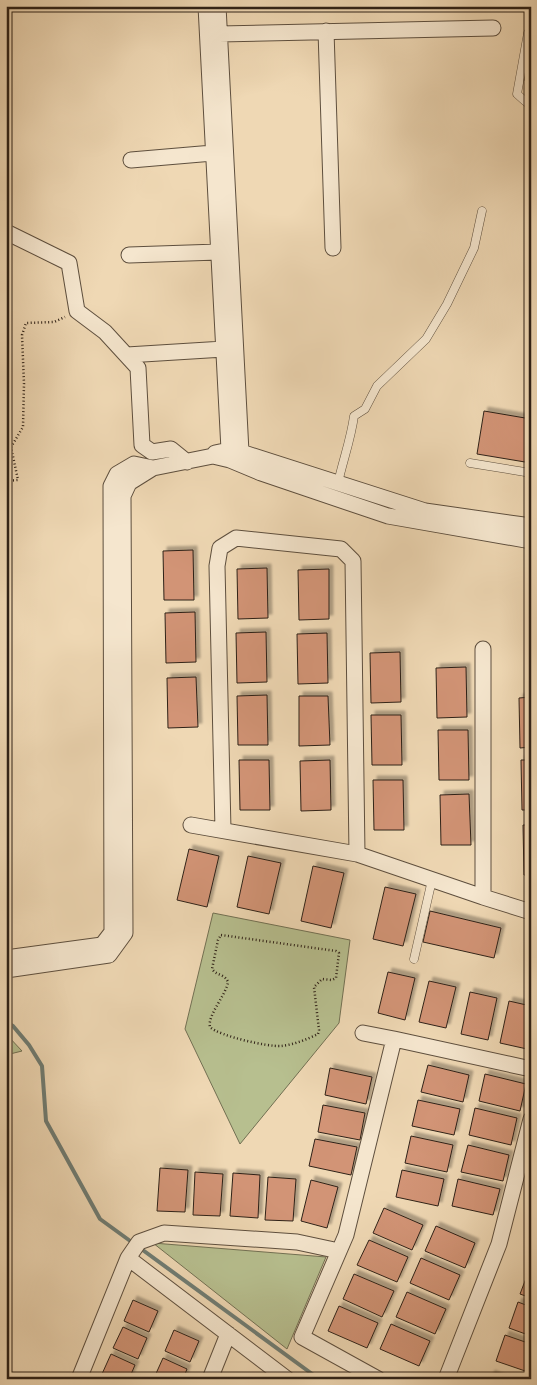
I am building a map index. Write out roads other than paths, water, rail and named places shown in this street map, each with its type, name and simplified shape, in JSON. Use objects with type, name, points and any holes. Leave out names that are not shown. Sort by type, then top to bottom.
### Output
[{"type":"street","points":[[206,6],[224,350],[235,451]]},
{"type":"street","points":[[218,6],[235,451]]},
{"type":"street","points":[[219,34],[493,28]]},
{"type":"street","points":[[326,31],[333,248]]},
{"type":"street","points":[[131,160],[213,153]]},
{"type":"street","points":[[6,232],[69,263],[78,311],[105,332],[138,368],[142,446],[152,452],[171,449],[187,462]]},
{"type":"street","points":[[129,255],[218,252]]},
{"type":"street","points":[[127,355],[224,350]]},
{"type":"street","points":[[6,958],[102,945],[112,932],[112,486],[117,474],[134,464],[153,468],[235,451],[426,511],[531,526]]},
{"type":"street","points":[[213,456],[230,460],[260,473],[388,516],[531,541]]},
{"type":"street","points":[[6,970],[109,956],[125,933],[122,496],[129,483],[153,468]]},
{"type":"street","points":[[223,830],[217,566],[220,548],[236,538],[342,549],[353,561],[358,854]]},
{"type":"street","points":[[483,650],[483,897]]},
{"type":"street","points":[[191,825],[358,854],[531,912]]},
{"type":"street","points":[[363,1033],[531,1069]]},
{"type":"street","points":[[378,1379],[302,1337],[346,1235],[394,1039]]},
{"type":"street","points":[[446,1379],[500,1244],[531,1119]]},
{"type":"street","points":[[79,1379],[128,1258],[138,1242],[164,1233],[296,1242],[339,1252]]},
{"type":"street","points":[[128,1258],[287,1379]]},
{"type":"street","points":[[210,1379],[228,1334]]},
{"type":"lane","points":[[531,30],[528,33],[518,94],[531,104]]},
{"type":"lane","points":[[338,483],[346,449],[352,436],[354,416],[365,409],[377,386],[426,339],[447,304],[474,248],[482,211]]},
{"type":"lane","points":[[470,463],[531,473]]},
{"type":"lane","points":[[414,959],[432,880]]},
{"type":"waterway","points":[[6,1022],[13,1026],[29,1045],[42,1066],[46,1121],[100,1219],[133,1243]]},
{"type":"waterway","points":[[140,1248],[319,1379]]}]
